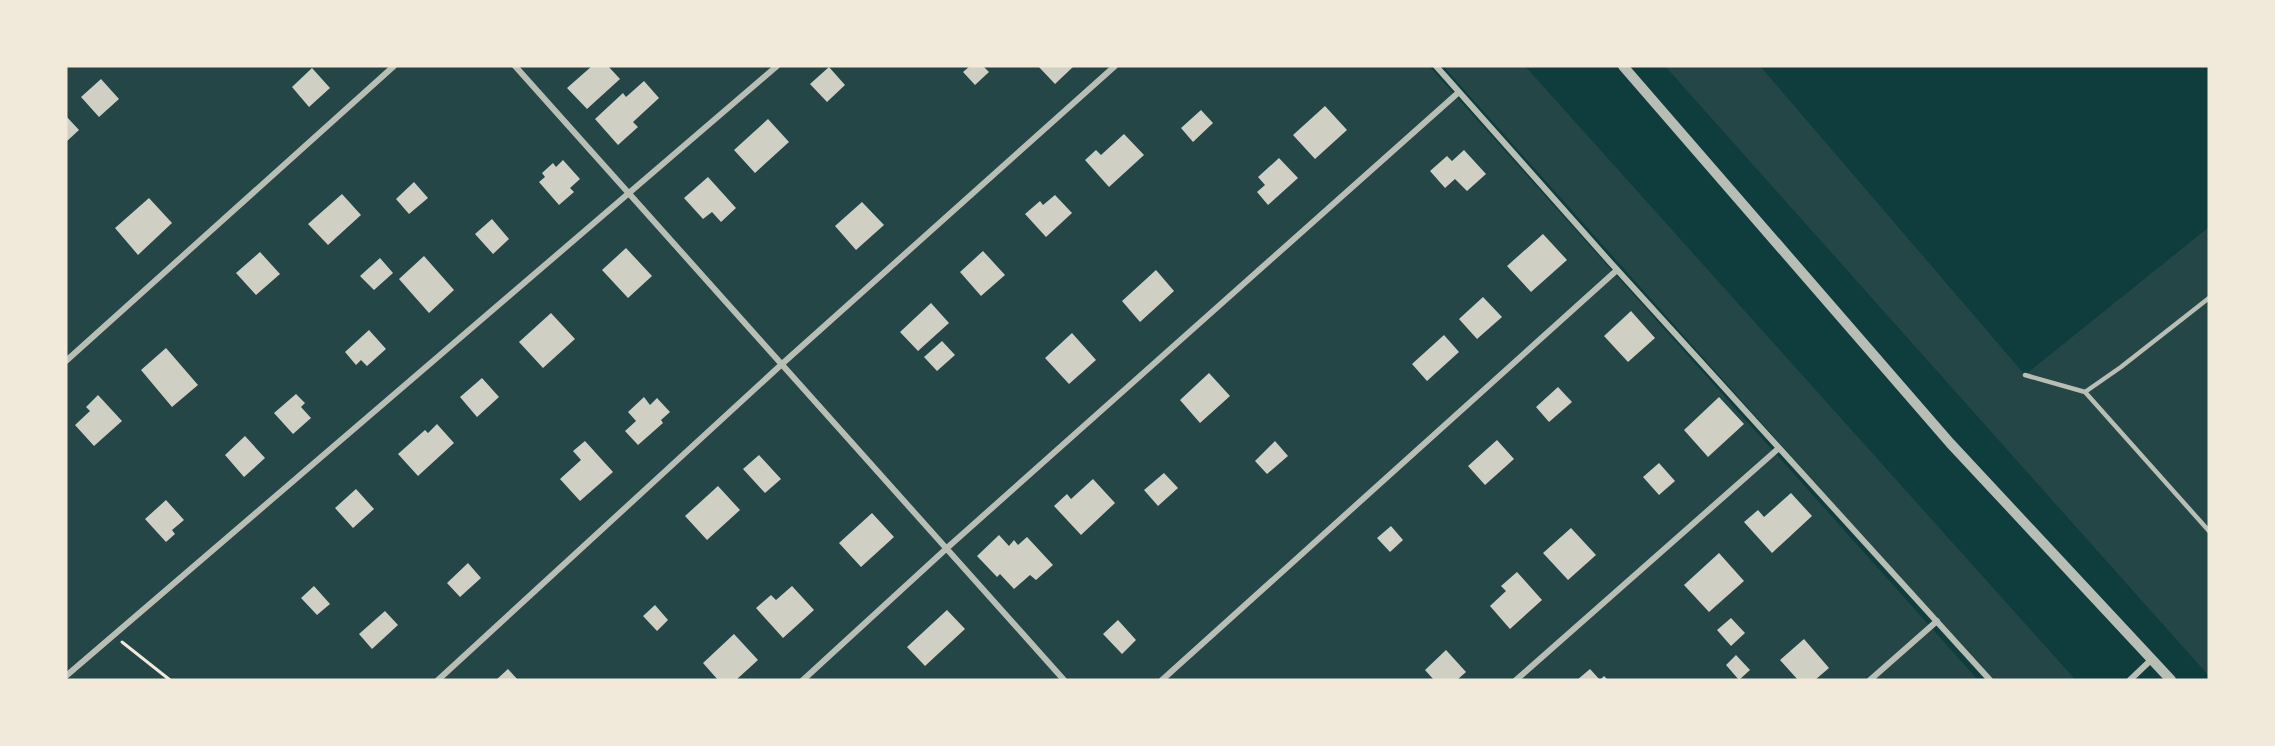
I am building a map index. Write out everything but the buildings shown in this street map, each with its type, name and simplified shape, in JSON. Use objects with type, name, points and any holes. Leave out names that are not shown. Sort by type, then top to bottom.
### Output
[{"type":"street","points":[[66,361],[394,66]]},
{"type":"street","points":[[514,66],[1064,680]]},
{"type":"street","points":[[66,676],[777,66]]},
{"type":"street","points":[[438,680],[783,364],[1115,66]]},
{"type":"street","points":[[1436,66],[1617,270],[1990,680]]},
{"type":"street","points":[[1623,66],[1950,443],[2171,680]]},
{"type":"street","points":[[803,680],[947,548],[1459,92]]},
{"type":"street","points":[[1162,680],[1617,270]]},
{"type":"street","points":[[1516,680],[1779,448]]},
{"type":"street","points":[[1870,680],[1937,621]]},
{"type":"street","points":[[2130,680],[2153,659]]},
{"type":"lane","points":[[2085,392],[2121,367],[2209,298]]},
{"type":"lane","points":[[2025,375],[2085,392],[2209,531]]},
{"type":"path","points":[[113,635],[170,680]]},
{"type":"shaded area","points":[[66,66],[1429,66],[1978,680],[66,680]]},
{"type":"shaded area","points":[[1443,66],[1525,66],[2073,677],[2073,680],[1991,680]]},
{"type":"shaded area","points":[[1665,66],[1760,66],[2025,375],[2209,227],[2209,676]]}]
